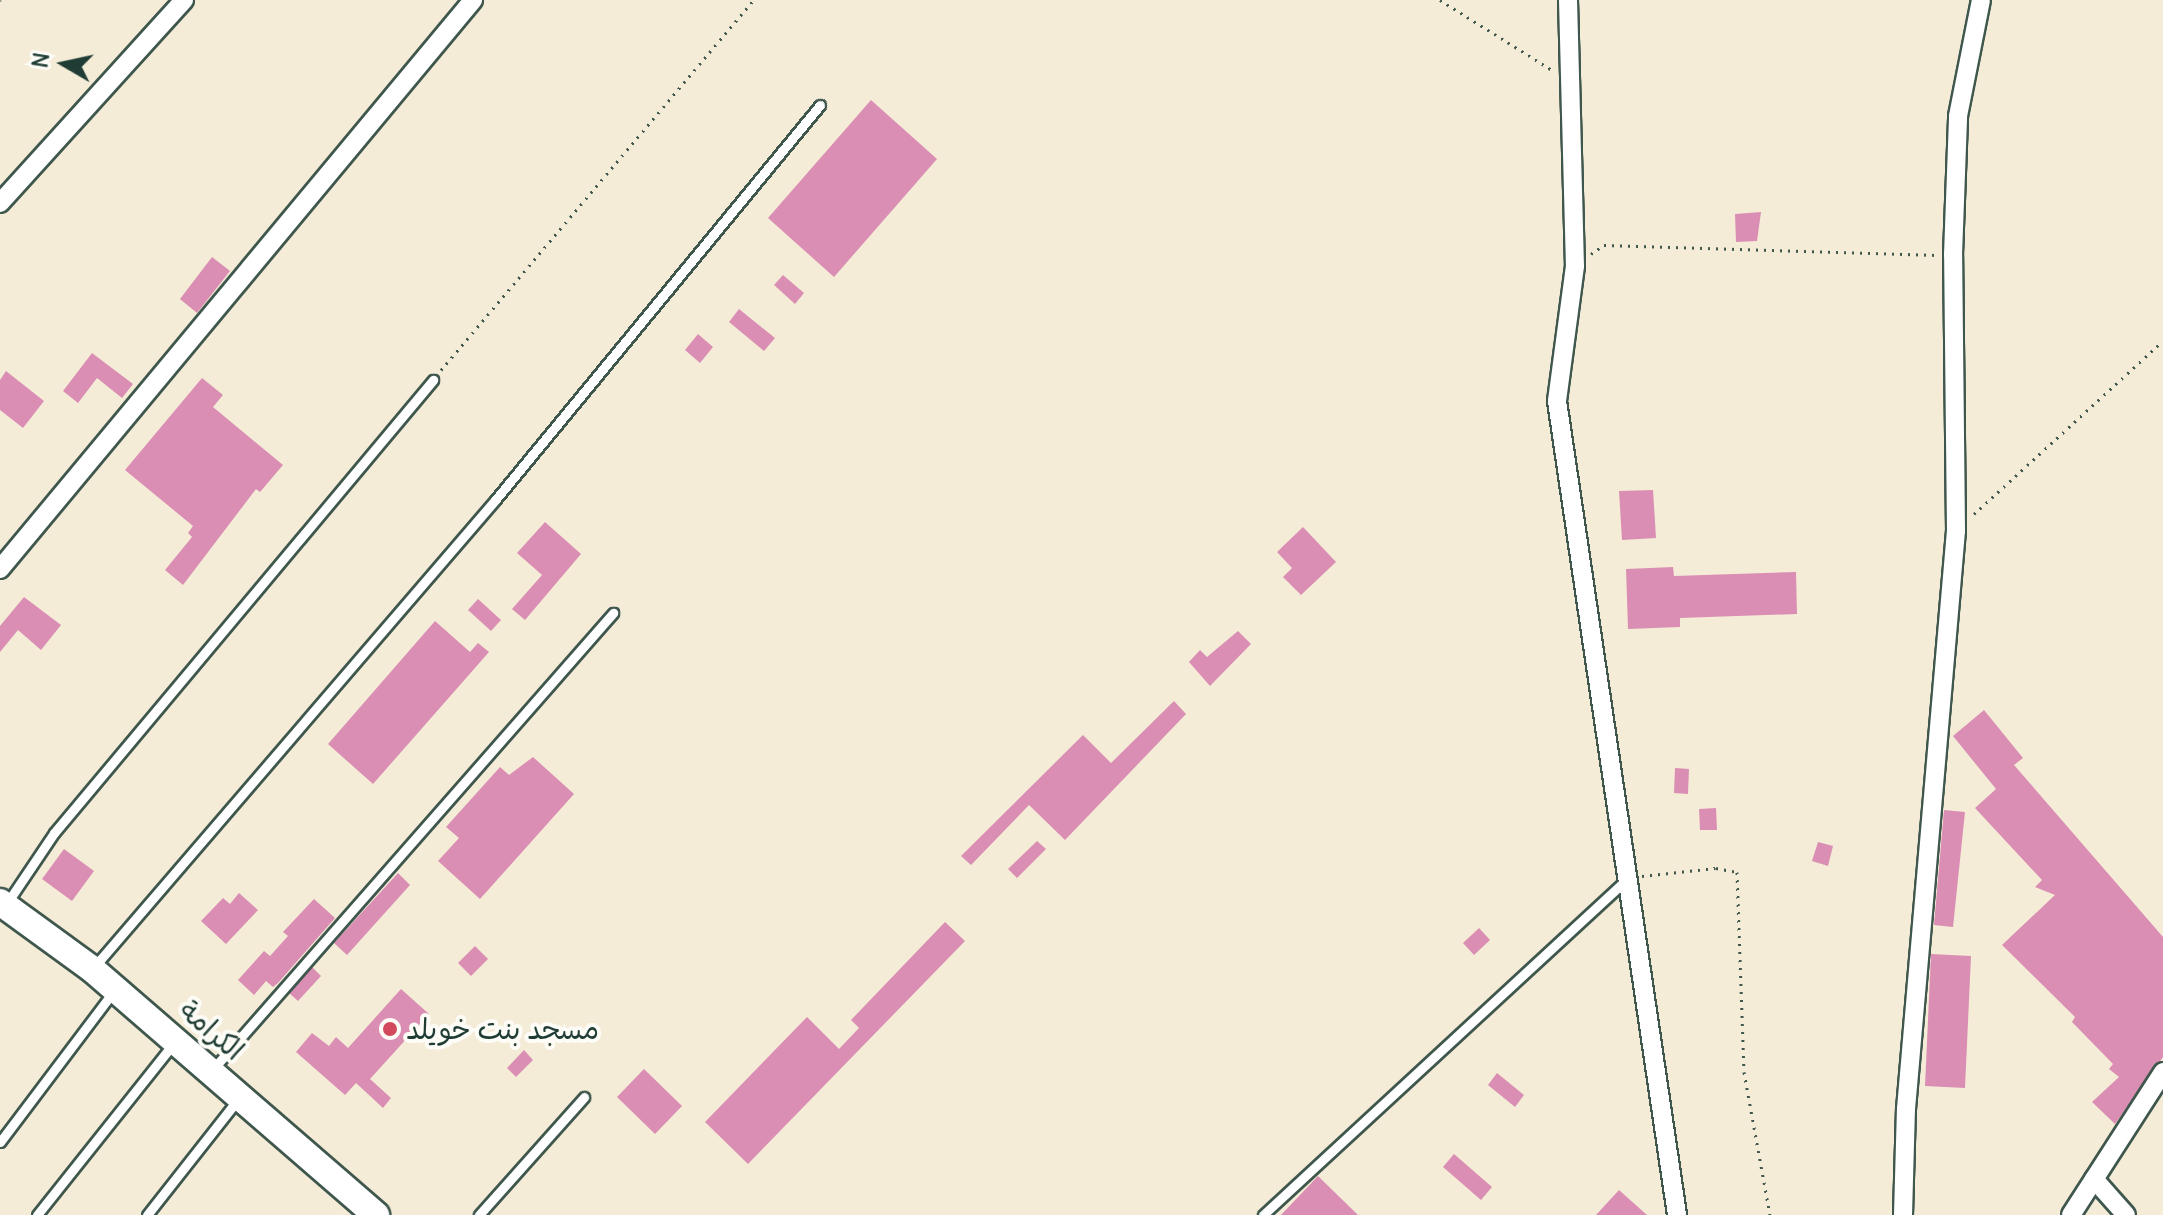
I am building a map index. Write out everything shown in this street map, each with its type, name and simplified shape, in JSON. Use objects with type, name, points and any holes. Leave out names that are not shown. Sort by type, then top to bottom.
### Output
[{"type":"main road","name":"الكرامة","points":[[2,907],[92,969],[376,1215]]},
{"type":"street","points":[[0,203],[184,0]]},
{"type":"street","points":[[0,569],[473,0]]},
{"type":"street","points":[[1568,0],[1575,266],[1557,401],[1630,877],[1677,1215]]},
{"type":"street","points":[[1903,1215],[1906,1109],[1956,531],[1953,255],[1958,116],[1981,0]]},
{"type":"street","points":[[2071,1215],[2163,1072]]},
{"type":"street","points":[[2094,1179],[2126,1215]]},
{"type":"lane","points":[[92,969],[496,499],[820,105]]},
{"type":"lane","points":[[2,907],[54,833],[433,380]]},
{"type":"lane","points":[[210,1071],[613,613]]},
{"type":"lane","points":[[1263,1215],[1630,877]]},
{"type":"lane","points":[[0,1142],[115,989]]},
{"type":"lane","points":[[37,1215],[175,1041]]},
{"type":"lane","points":[[147,1215],[240,1097]]},
{"type":"lane","points":[[479,1215],[584,1097]]},
{"type":"path","points":[[433,380],[754,0]]},
{"type":"path","points":[[1440,0],[1568,81]]},
{"type":"path","points":[[1575,266],[1604,245],[1953,255]]},
{"type":"path","points":[[1956,531],[2163,341]]},
{"type":"path","points":[[1630,877],[1716,868],[1737,872],[1744,1072],[1770,1215]]},
{"type":"building","points":[[871,100],[937,159],[834,277],[768,218]]},
{"type":"building","points":[[1761,212],[1757,241],[1736,242],[1735,214]]},
{"type":"building","points":[[212,257],[230,271],[197,313],[180,299]]},
{"type":"building","points":[[783,275],[804,293],[795,304],[774,285]]},
{"type":"building","points":[[739,309],[775,338],[764,351],[729,322]]},
{"type":"building","points":[[698,334],[713,347],[700,363],[685,350]]},
{"type":"building","points":[[92,353],[133,384],[122,398],[97,378],[78,403],[63,391]]},
{"type":"building","points":[[6,371],[44,401],[23,428],[0,410],[0,380]]},
{"type":"building","points":[[202,378],[223,395],[213,407],[283,465],[260,492],[256,489],[183,585],[165,570],[192,537],[188,533],[193,526],[125,470]]},
{"type":"building","points":[[1653,490],[1656,538],[1622,540],[1619,491]]},
{"type":"building","points":[[545,522],[581,554],[525,620],[512,609],[542,575],[517,553]]},
{"type":"building","points":[[1303,527],[1336,562],[1301,595],[1283,577],[1292,568],[1277,552]]},
{"type":"building","points":[[1673,567],[1674,576],[1796,572],[1797,614],[1680,618],[1680,627],[1628,629],[1626,569]]},
{"type":"building","points":[[24,597],[61,625],[41,650],[18,630],[0,652],[0,626]]},
{"type":"building","points":[[478,599],[501,620],[491,631],[468,610]]},
{"type":"building","points":[[435,621],[470,652],[478,643],[489,652],[373,784],[328,744]]},
{"type":"building","points":[[1238,631],[1251,644],[1210,686],[1189,662],[1200,650],[1207,657]]},
{"type":"building","points":[[1174,701],[1186,714],[1065,840],[1029,805],[971,865],[961,856],[1083,735],[1111,763]]},
{"type":"building","points":[[1984,710],[2023,758],[2014,765],[2163,937],[2163,1057],[2115,1124],[2092,1102],[2119,1077],[2109,1069],[2113,1064],[2072,1022],[2075,1017],[2002,945],[2055,895],[2035,887],[2042,880],[1975,808],[1996,789],[1953,736]]},
{"type":"building","points":[[533,757],[574,794],[480,899],[438,861],[459,838],[446,827],[500,767],[509,775]]},
{"type":"building","points":[[1675,768],[1689,769],[1688,794],[1674,793]]},
{"type":"building","points":[[1716,808],[1717,830],[1700,830],[1699,809]]},
{"type":"building","points":[[1944,810],[1965,812],[1953,927],[1934,925]]},
{"type":"building","points":[[1037,841],[1046,849],[1017,878],[1008,869]]},
{"type":"building","points":[[1818,842],[1833,846],[1828,866],[1812,861]]},
{"type":"building","points":[[64,849],[94,871],[72,901],[42,879]]},
{"type":"building","points":[[398,873],[410,885],[347,955],[334,943]]},
{"type":"building","points":[[239,893],[258,910],[226,944],[201,921],[223,898],[230,904]]},
{"type":"building","points":[[314,899],[335,918],[278,983],[273,987],[266,981],[254,995],[238,980],[264,951],[270,956],[288,936],[283,932]]},
{"type":"building","points":[[945,922],[965,941],[748,1164],[705,1122],[807,1017],[839,1049],[859,1028],[851,1020]]},
{"type":"building","points":[[1479,928],[1490,940],[1474,955],[1463,943]]},
{"type":"building","points":[[475,946],[488,959],[471,976],[458,963]]},
{"type":"building","points":[[1931,954],[1971,956],[1965,1088],[1925,1086]]},
{"type":"building","points":[[312,967],[321,976],[298,1001],[289,993]]},
{"type":"building","points":[[401,989],[429,1014],[370,1079],[391,1098],[383,1108],[356,1083],[345,1095],[296,1052],[312,1033],[329,1046],[336,1037],[348,1048]]},
{"type":"building","points":[[524,1050],[533,1060],[516,1077],[507,1068]]},
{"type":"building","points":[[644,1069],[682,1106],[655,1134],[617,1097]]},
{"type":"building","points":[[1497,1073],[1524,1095],[1515,1107],[1488,1085]]},
{"type":"building","points":[[1454,1154],[1492,1187],[1481,1200],[1443,1167]]},
{"type":"building","points":[[1318,1176],[1358,1215],[1281,1215]]},
{"type":"building","points":[[1619,1190],[1647,1215],[1596,1215]]},
{"type":"place","name":"مسجد بنت خويلد","points":[[390,1029]]}]
